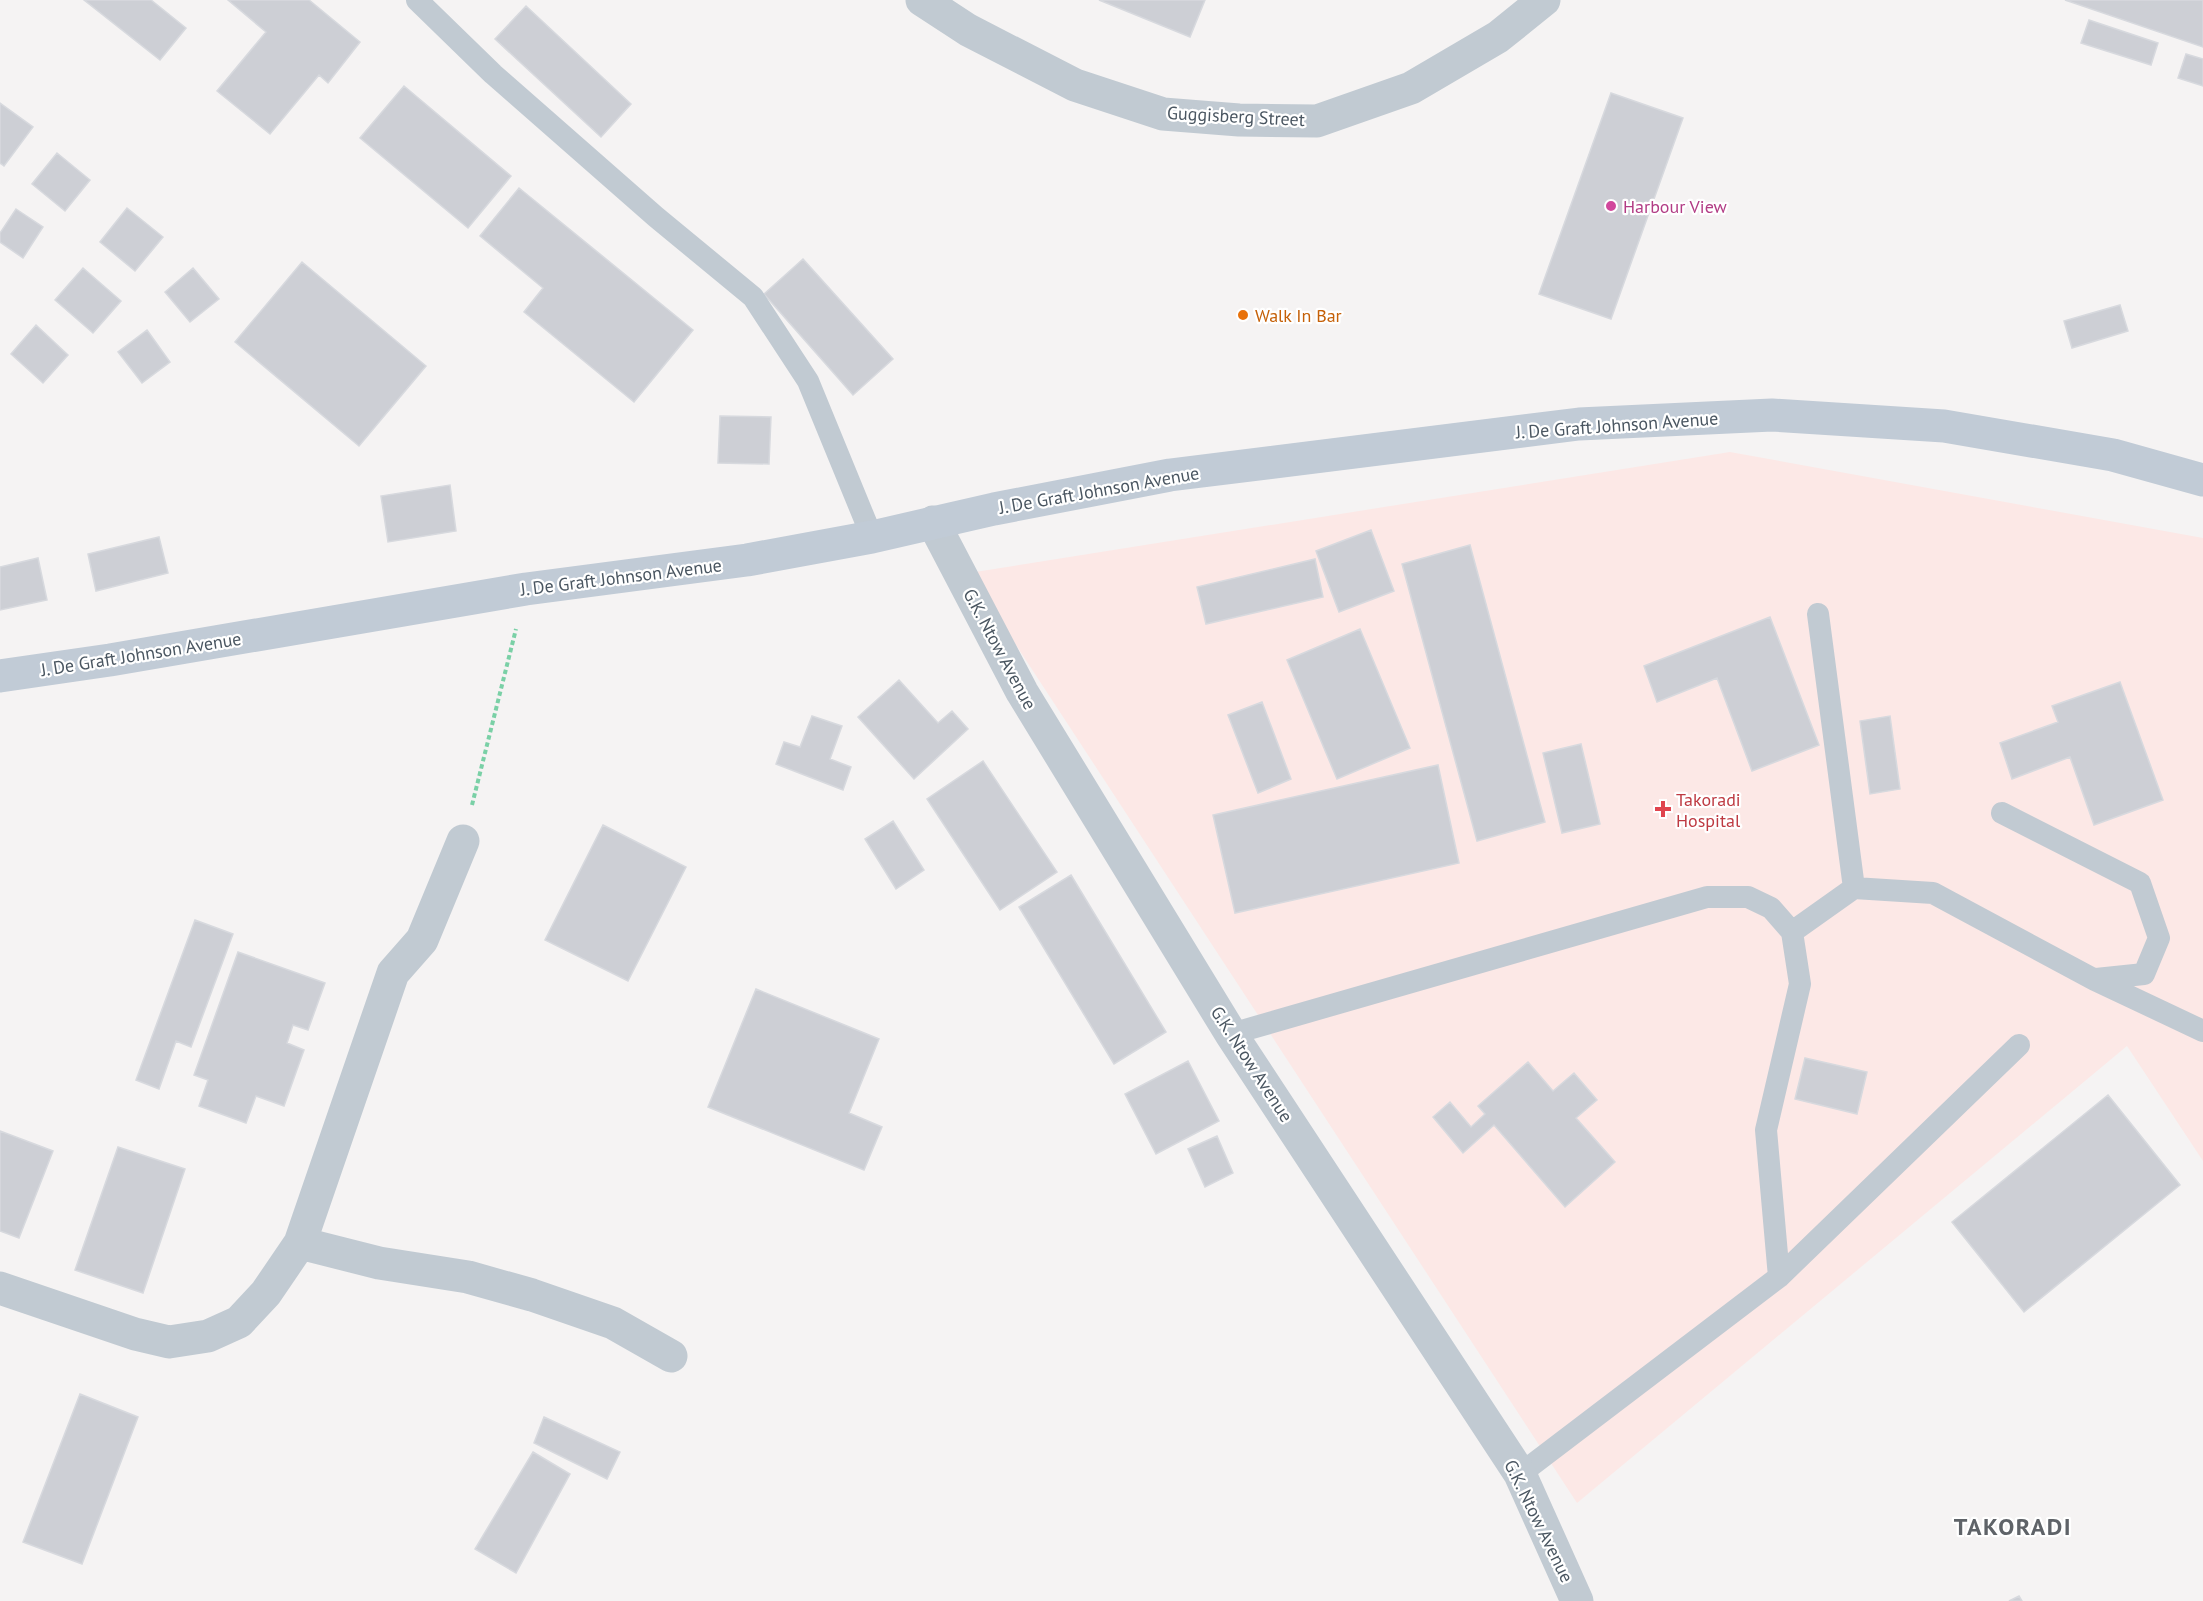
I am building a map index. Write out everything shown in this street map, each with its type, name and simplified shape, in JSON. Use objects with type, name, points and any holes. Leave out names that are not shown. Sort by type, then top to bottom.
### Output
[{"type":"street","name":"Guggisberg Street","points":[[922,0],[968,30],[1075,85],[1163,114],[1239,120],[1306,121],[1317,121],[1411,88],[1498,37],[1544,0]]},
{"type":"street","name":"J. De Graft Johnson Avenue","points":[[0,676],[110,660],[526,589],[747,560],[872,537],[994,509],[1170,475],[1579,424],[1772,415],[1944,426],[2113,455],[2203,480]]},
{"type":"street","name":"G.K. Ntow Avenue","points":[[933,522],[1022,692],[1232,1034],[1520,1474],[1577,1601]]},
{"type":"street","points":[[0,1288],[135,1334],[169,1342],[208,1336],[238,1322],[266,1293],[300,1243],[393,973],[422,940],[463,840]]},
{"type":"street","points":[[300,1243],[379,1263],[468,1276],[613,1323],[671,1356]]},
{"type":"lane","points":[[417,0],[501,81],[656,217],[753,297],[808,381],[872,537]]},
{"type":"lane","points":[[1818,614],[1854,888]]},
{"type":"lane","points":[[2002,813],[2140,883],[2159,938],[2144,974],[2095,980]]},
{"type":"lane","points":[[1792,932],[1854,888],[1933,893],[2095,980],[2203,1031]]},
{"type":"lane","points":[[1232,1034],[1707,897],[1748,897],[1771,908],[1792,932],[1800,984],[1766,1130],[1779,1278]]},
{"type":"lane","points":[[1520,1474],[1779,1278],[2019,1046]]},
{"type":"path","points":[[463,840],[526,589]]},
{"type":"shaded area","name":"Takoradi Hospital","points":[[1730,452],[2203,538],[2203,1161],[2127,1046],[1577,1503],[969,573]]},
{"type":"building","points":[[84,0],[151,0],[186,28],[160,60]]},
{"type":"building","points":[[228,0],[309,0],[360,42],[328,83],[319,75],[270,134],[217,91],[266,32]]},
{"type":"building","points":[[1099,0],[1205,0],[1190,37]]},
{"type":"building","points":[[2065,0],[2203,0],[2203,47]]},
{"type":"building","points":[[526,6],[631,104],[601,137],[495,39]]},
{"type":"building","points":[[2089,20],[2158,43],[2151,65],[2081,43]]},
{"type":"building","points":[[2186,54],[2203,59],[2203,86],[2178,78]]},
{"type":"building","points":[[404,86],[511,176],[468,228],[360,138]]},
{"type":"building","name":"Harbour View","points":[[1611,93],[1683,118],[1611,319],[1539,294]]},
{"type":"building","points":[[0,103],[33,127],[4,166],[0,163]]},
{"type":"building","points":[[57,153],[90,180],[65,211],[32,184]]},
{"type":"building","points":[[519,188],[693,330],[634,402],[524,312],[543,288],[480,236]]},
{"type":"building","points":[[127,208],[163,237],[135,271],[100,242]]},
{"type":"building","points":[[16,209],[43,227],[23,258],[0,242],[0,233]]},
{"type":"building","points":[[803,259],[893,359],[853,395],[764,294]]},
{"type":"building","points":[[302,262],[426,366],[359,446],[235,342]]},
{"type":"building","points":[[83,268],[121,301],[93,333],[55,300]]},
{"type":"building","points":[[193,268],[219,299],[190,322],[165,292]]},
{"type":"building","points":[[2120,305],[2128,331],[2072,348],[2064,321]]},
{"type":"building","points":[[36,325],[68,355],[43,383],[11,354]]},
{"type":"building","points":[[147,330],[170,362],[142,383],[118,352]]},
{"type":"building","points":[[720,416],[771,417],[769,464],[718,463]]},
{"type":"building","points":[[450,485],[456,531],[388,542],[381,496]]},
{"type":"building","points":[[1371,530],[1394,591],[1339,612],[1316,551]]},
{"type":"building","points":[[159,537],[168,573],[96,591],[88,554]]},
{"type":"building","points":[[1470,545],[1545,822],[1477,841],[1402,564]]},
{"type":"building","points":[[38,558],[47,600],[0,610],[0,567]]},
{"type":"building","points":[[1315,559],[1323,597],[1206,624],[1197,587]]},
{"type":"building","points":[[1770,617],[1819,745],[1752,771],[1717,678],[1657,702],[1644,666]]},
{"type":"building","points":[[1360,629],[1410,748],[1337,779],[1287,660]]},
{"type":"building","points":[[899,680],[938,723],[952,711],[968,729],[914,779],[858,717]]},
{"type":"building","points":[[2120,682],[2163,800],[2094,825],[2070,757],[2012,779],[2000,743],[2058,722],[2052,706]]},
{"type":"building","points":[[1262,702],[1291,779],[1258,793],[1228,715]]},
{"type":"building","points":[[812,716],[842,726],[830,759],[851,767],[843,790],[776,764],[784,742],[800,747]]},
{"type":"building","points":[[1890,716],[1900,789],[1870,794],[1860,721]]},
{"type":"building","points":[[1581,744],[1600,824],[1562,833],[1543,753]]},
{"type":"building","points":[[983,761],[1057,872],[1000,910],[927,799]]},
{"type":"building","points":[[1438,765],[1459,863],[1235,913],[1213,815]]},
{"type":"building","points":[[893,821],[924,870],[896,889],[865,839]]},
{"type":"building","points":[[603,825],[686,867],[628,981],[545,940]]},
{"type":"building","points":[[1071,875],[1166,1032],[1114,1064],[1019,907]]},
{"type":"building","points":[[195,920],[233,934],[191,1047],[176,1041],[159,1089],[136,1080]]},
{"type":"building","points":[[238,952],[325,983],[308,1030],[293,1025],[287,1043],[304,1050],[284,1106],[256,1096],[246,1123],[199,1106],[208,1080],[194,1075]]},
{"type":"building","points":[[756,989],[879,1039],[849,1113],[882,1127],[864,1170],[708,1107]]},
{"type":"building","points":[[1805,1058],[1867,1072],[1857,1114],[1795,1099]]},
{"type":"building","points":[[1188,1061],[1219,1121],[1156,1154],[1125,1094]]},
{"type":"building","points":[[1528,1062],[1553,1091],[1574,1073],[1597,1100],[1576,1118],[1615,1162],[1565,1207],[1494,1125],[1463,1153],[1433,1117],[1450,1102],[1471,1127],[1485,1114],[1478,1106]]},
{"type":"building","points":[[2108,1095],[2180,1185],[2024,1312],[1952,1222]]},
{"type":"building","points":[[0,1131],[53,1151],[19,1238],[0,1231]]},
{"type":"building","points":[[1217,1136],[1233,1173],[1205,1187],[1188,1149]]},
{"type":"building","points":[[118,1147],[185,1169],[143,1293],[75,1270]]},
{"type":"building","points":[[80,1394],[138,1417],[82,1564],[23,1542]]},
{"type":"building","points":[[544,1417],[620,1452],[607,1479],[534,1443]]},
{"type":"building","points":[[533,1452],[570,1474],[516,1573],[475,1549]]},
{"type":"building","points":[[2019,1596],[2022,1601],[2009,1601]]},
{"type":"place","name":"Harbour View","points":[[1611,206]]},
{"type":"place","name":"Walk In Bar","points":[[1243,315]]},
{"type":"place","name":"Takoradi Hospital","points":[[1663,809]]},
{"type":"district","name":"TAKORADI","points":[[2013,1526]]}]
